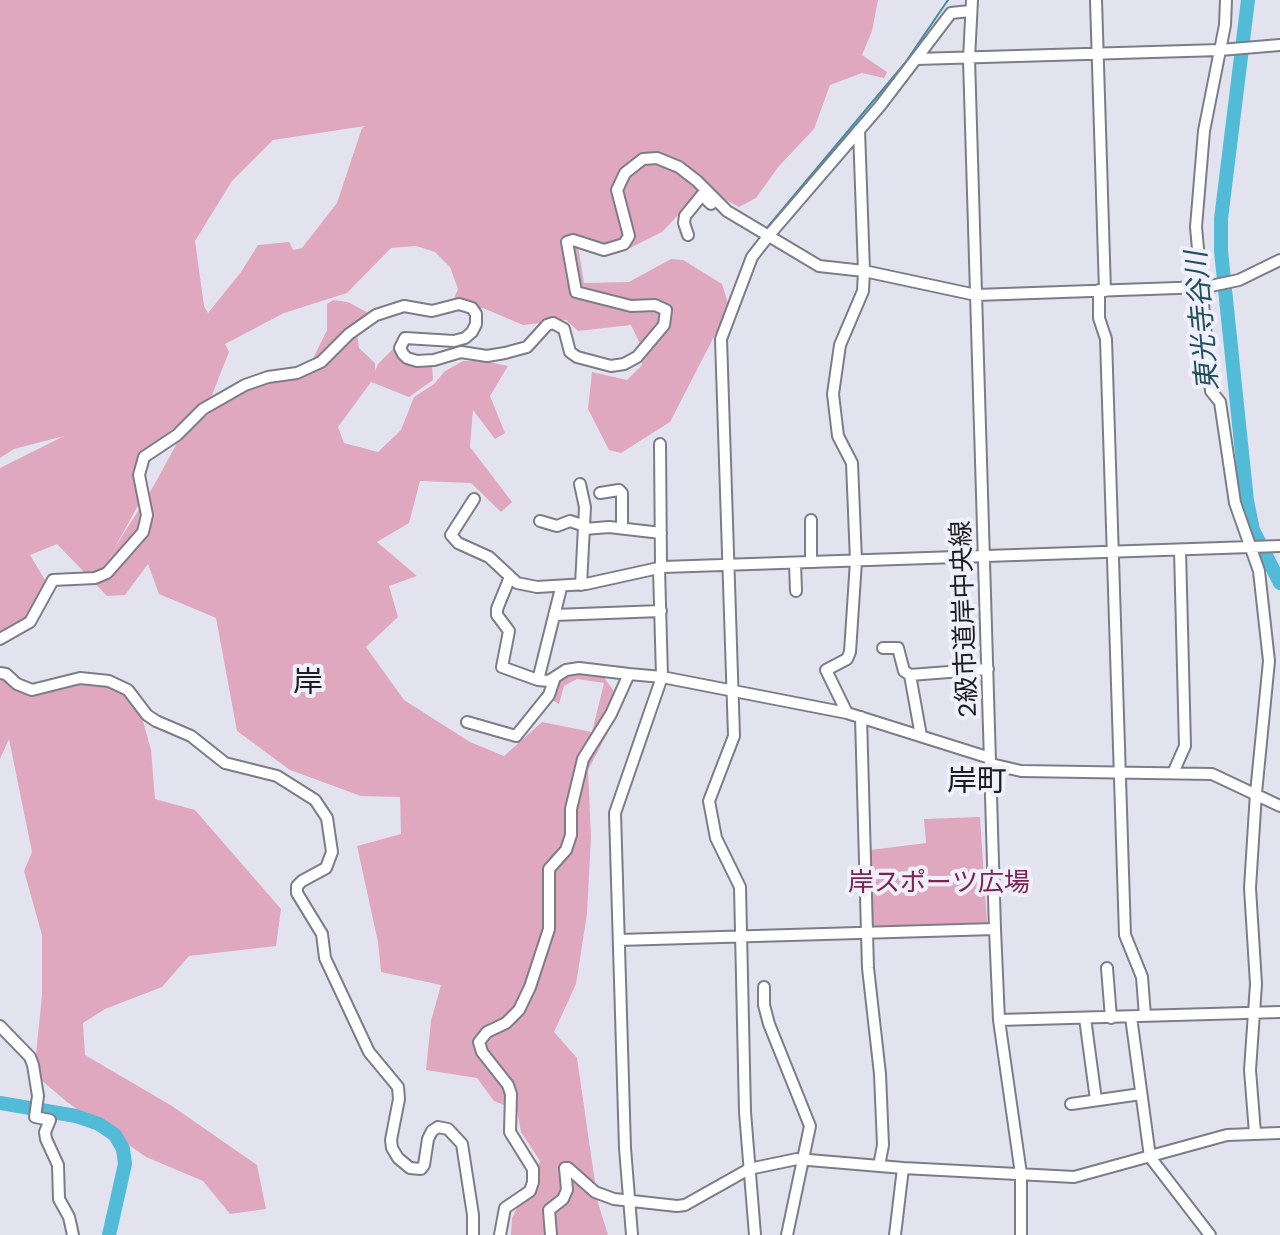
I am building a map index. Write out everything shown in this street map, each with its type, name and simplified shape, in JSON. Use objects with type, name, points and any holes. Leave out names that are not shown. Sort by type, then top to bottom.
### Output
[{"type":"street","points":[[1096,0],[1102,290],[1099,318],[1106,339],[1125,935],[1142,977],[1145,1016]]},
{"type":"street","points":[[1226,0],[1204,131],[1196,227],[1204,287],[1211,391],[1220,402],[1235,503],[1259,571],[1269,661],[1250,888],[1255,1013],[1250,1070],[1255,1133]]},
{"type":"street","points":[[755,1235],[749,1169],[740,887],[716,838],[709,801],[734,736],[721,339],[752,257],[766,232],[859,130],[951,13],[971,6]]},
{"type":"street","name":"2級市道岸中央線","points":[[971,6],[969,59],[995,929],[999,1020],[1021,1174],[1021,1235]]},
{"type":"street","points":[[916,59],[1220,50],[1280,45]]},
{"type":"street","points":[[847,713],[826,670],[847,659],[850,652],[856,561],[852,463],[838,436],[833,394],[840,345],[863,291],[859,130]]},
{"type":"street","points":[[0,639],[30,622],[53,580],[95,578],[107,573],[143,532],[147,515],[139,475],[144,457],[177,435],[203,409],[245,385],[268,377],[297,373],[321,362],[349,334],[376,315],[404,306],[432,311],[459,304],[472,308],[476,314],[476,324],[465,338],[454,341],[405,338],[400,348],[403,354],[417,361],[434,360],[461,352],[487,356],[527,347],[547,325],[553,323],[564,329],[570,352],[577,357],[611,366],[637,357],[664,325],[666,310],[655,305],[631,306],[576,292],[567,242],[573,240],[604,250],[624,244],[629,236],[617,190],[625,173],[643,159],[657,158],[679,167],[727,211],[819,266],[864,271],[976,295],[1204,287],[1239,280],[1280,260]]},
{"type":"street","points":[[688,235],[685,216],[702,195],[730,221],[766,232]]},
{"type":"street","points":[[632,1235],[625,1148],[615,813],[662,677],[660,444]]},
{"type":"street","points":[[580,484],[585,507],[581,585]]},
{"type":"street","points":[[600,493],[619,490],[622,493],[622,528]]},
{"type":"street","points":[[474,499],[451,535],[458,543],[489,557],[517,583],[537,587],[581,585],[660,567],[1280,546]]},
{"type":"street","points":[[811,520],[811,562]]},
{"type":"street","points":[[540,521],[557,526],[570,521],[585,528],[622,528],[661,533]]},
{"type":"street","points":[[1173,773],[1185,746],[1180,550]]},
{"type":"street","points":[[795,563],[796,591]]},
{"type":"street","points":[[510,577],[497,609],[497,615],[509,631],[502,667],[538,680],[549,681],[566,670],[579,668],[662,677],[847,713],[1021,771],[1212,774],[1280,806]]},
{"type":"street","points":[[538,680],[561,588]]},
{"type":"street","points":[[554,615],[661,611]]},
{"type":"street","points":[[883,648],[898,648],[904,671],[910,675],[988,669]]},
{"type":"street","points":[[0,673],[32,690],[80,678],[109,681],[128,690],[147,715],[191,736],[225,763],[277,776],[315,800],[327,818],[332,852],[326,868],[302,881],[297,886],[297,893],[322,934],[325,958],[369,1052],[398,1087],[392,1148],[406,1166],[421,1169],[432,1131],[438,1127],[448,1129],[456,1137],[462,1144],[473,1213],[473,1235]]},
{"type":"street","points":[[500,1235],[505,1208],[530,1191],[533,1169],[510,1132],[511,1094],[508,1085],[482,1052],[479,1042],[487,1032],[506,1023],[519,1010],[530,987],[549,929],[549,869],[566,850],[571,835],[571,809],[583,759],[611,714],[629,674]]},
{"type":"street","points":[[910,675],[921,736]]},
{"type":"street","points":[[467,722],[516,736],[549,695],[555,677]]},
{"type":"street","points":[[861,717],[866,933],[880,1074],[883,1145],[879,1166]]},
{"type":"street","points":[[619,940],[995,929]]},
{"type":"street","points":[[1107,968],[1111,1018]]},
{"type":"street","points":[[764,987],[764,1005],[769,1024],[809,1120],[805,1161],[787,1235]]},
{"type":"street","points":[[999,1020],[1280,1012]]},
{"type":"street","points":[[1131,1017],[1150,1157],[1210,1235]]},
{"type":"street","points":[[1085,1018],[1096,1100]]},
{"type":"street","points":[[0,1026],[30,1057],[38,1096],[35,1117],[50,1120],[45,1132],[46,1139],[58,1165],[59,1199],[69,1217],[73,1235]]},
{"type":"street","points":[[1071,1104],[1141,1094]]},
{"type":"street","points":[[551,1235],[549,1210],[563,1199],[567,1190],[565,1168],[595,1192],[614,1199],[685,1205],[749,1169],[797,1159],[1074,1177],[1227,1135],[1280,1133]]},
{"type":"street","points":[[895,1235],[903,1168]]},
{"type":"green space","points":[[0,0],[878,0],[872,31],[862,55],[887,72],[884,78],[862,73],[830,85],[814,129],[779,166],[756,198],[739,207],[704,188],[662,232],[628,249],[601,253],[578,246],[584,283],[629,282],[671,259],[683,260],[722,284],[728,303],[718,329],[670,422],[621,453],[609,450],[588,409],[592,372],[627,380],[642,365],[640,344],[631,325],[578,331],[566,320],[523,325],[483,308],[450,308],[458,289],[450,267],[435,252],[416,246],[391,248],[347,293],[284,313],[225,344],[229,352],[210,400],[143,452],[135,466],[140,502],[114,549],[153,487],[176,445],[176,439],[214,410],[257,386],[304,377],[327,330],[327,304],[333,300],[348,302],[374,316],[357,334],[359,348],[375,363],[375,371],[394,348],[403,361],[432,365],[433,380],[409,397],[371,382],[338,427],[344,443],[378,452],[401,430],[414,397],[434,384],[445,371],[463,361],[485,361],[508,366],[490,396],[505,433],[495,439],[473,410],[470,447],[512,502],[501,512],[471,483],[420,481],[409,523],[377,542],[417,576],[389,586],[398,617],[366,647],[404,700],[470,742],[504,756],[542,722],[592,732],[604,683],[577,679],[564,686],[559,704],[549,698],[558,678],[575,671],[603,676],[623,704],[588,770],[591,837],[587,914],[576,984],[554,1032],[577,1058],[598,1203],[608,1235],[511,1235],[512,1218],[540,1161],[521,1132],[517,1110],[494,1101],[477,1078],[426,1070],[431,1021],[441,985],[381,972],[378,942],[357,846],[401,834],[400,797],[361,796],[290,770],[237,731],[216,618],[159,594],[148,564],[125,595],[107,596],[57,544],[30,555],[48,585],[45,608],[0,640],[0,468],[64,436],[14,449],[0,458]],"holes":[[[365,126],[337,203],[302,248],[293,250],[289,242],[258,245],[208,313],[204,306],[195,241],[232,181],[273,140]]]},
{"type":"green space","points":[[0,671],[30,692],[92,675],[129,695],[143,721],[151,750],[155,799],[195,810],[281,909],[276,946],[189,956],[162,987],[105,1009],[83,1023],[85,1055],[172,1106],[257,1165],[266,1209],[230,1214],[203,1181],[146,1157],[67,1102],[34,1074],[42,995],[42,935],[24,871],[32,852],[9,739],[0,759]]},
{"type":"green space","name":"岸スポーツ広場","points":[[980,817],[987,923],[873,926],[870,850],[926,843],[924,819]]},
{"type":"waterway","points":[[766,229],[905,63],[948,0]]},
{"type":"waterway","name":"東光寺谷川","points":[[1248,0],[1221,219],[1221,251],[1247,501],[1253,530],[1280,583]]},
{"type":"waterway","name":"東光寺谷川","points":[[0,1103],[76,1116],[99,1124],[115,1135],[123,1149],[125,1164],[109,1235]]},
{"type":"district","name":"岸","points":[[308,683]]},
{"type":"district","name":"岸町","points":[[977,782]]}]
